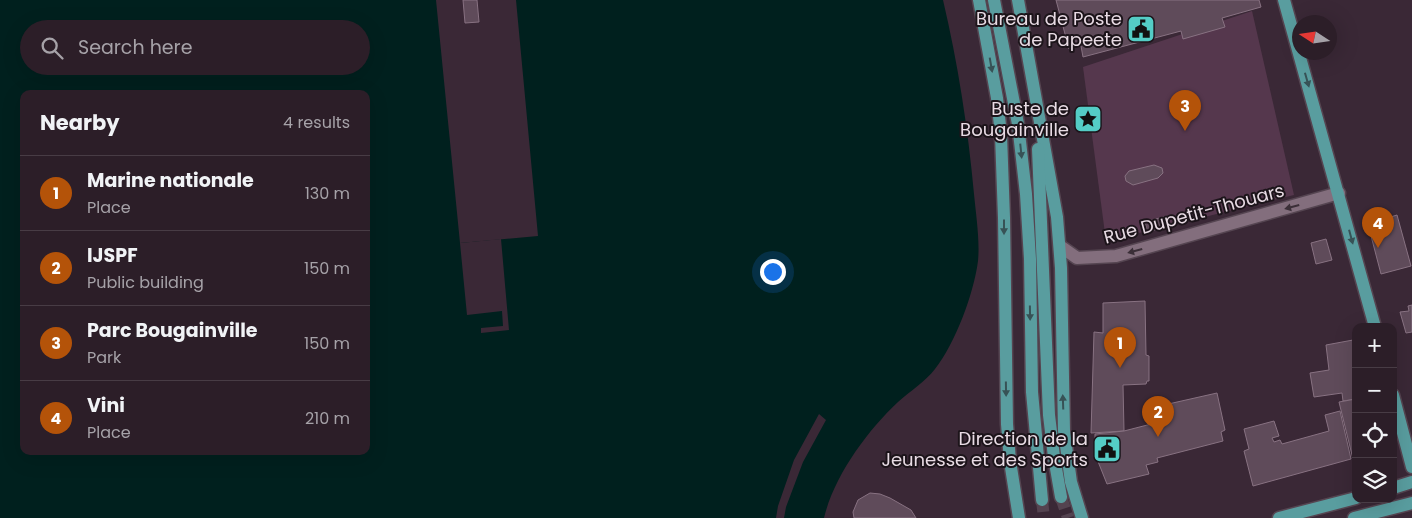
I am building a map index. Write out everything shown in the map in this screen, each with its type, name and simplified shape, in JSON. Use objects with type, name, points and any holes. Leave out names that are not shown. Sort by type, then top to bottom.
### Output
[{"type":"main road","points":[[979,0],[997,98],[1001,136],[1007,424],[1010,461],[1019,518]]},
{"type":"main road","points":[[994,0],[1018,124],[1026,194],[1030,259],[1032,392],[1042,500]]},
{"type":"main road","points":[[1018,0],[1057,217],[1060,246],[1064,431],[1071,482],[1082,518]]},
{"type":"main road","points":[[1284,0],[1374,323]]},
{"type":"main road","points":[[1032,77],[1040,180],[1049,415],[1061,497]]},
{"type":"main road","points":[[1397,410],[1412,467]]},
{"type":"main road","points":[[1397,487],[1412,482]]},
{"type":"main road","points":[[1279,518],[1352,499]]},
{"type":"main road","points":[[1354,518],[1412,503]]},
{"type":"street","name":"Rue Dupetit-Thouars","points":[[1060,246],[1077,258],[1116,256],[1339,193]]},
{"type":"shaded area","points":[[0,0],[436,0],[460,243],[538,236],[516,0],[943,0],[958,72],[969,145],[978,236],[976,274],[968,303],[950,346],[931,374],[886,414],[853,455],[835,486],[824,518],[0,518]]},
{"type":"shaded area","points":[[1252,11],[1294,195],[1106,241],[1083,67]]},
{"type":"pier","points":[[501,239],[509,330],[481,333],[481,328],[503,326],[502,311],[467,315],[460,243]]},
{"type":"pier","points":[[819,414],[826,420],[803,462],[786,507],[784,518],[776,518],[778,506],[794,460]]},
{"type":"building","points":[[463,0],[477,0],[479,22],[465,23]]},
{"type":"building","name":"Bureau de Poste de Papeete","points":[[1056,0],[1259,0],[1261,7],[1222,18],[1225,27],[1183,39],[1181,31],[1083,57],[1081,46],[1069,49]]},
{"type":"building","points":[[1154,165],[1162,168],[1163,173],[1158,178],[1133,185],[1126,181],[1125,176],[1129,171]]},
{"type":"building","points":[[1397,215],[1411,266],[1381,274],[1370,232],[1376,231],[1374,222]]},
{"type":"building","points":[[1167,216],[1169,226],[1147,232],[1145,222]]},
{"type":"building","points":[[1326,239],[1332,260],[1316,264],[1311,243]]},
{"type":"building","points":[[1145,301],[1146,355],[1149,356],[1149,381],[1146,384],[1123,385],[1124,431],[1091,433],[1094,332],[1103,333],[1103,303]]},
{"type":"building","points":[[1412,305],[1412,332],[1406,333],[1400,312],[1409,311],[1408,306]]},
{"type":"building","points":[[1352,340],[1352,400],[1343,401],[1342,393],[1314,397],[1310,373],[1329,370],[1326,345]]},
{"type":"building","points":[[1217,393],[1225,430],[1221,432],[1223,441],[1157,458],[1158,462],[1146,465],[1149,474],[1107,484],[1095,454],[1095,434],[1124,431],[1159,422],[1155,407]]},
{"type":"building","points":[[1352,400],[1352,455],[1339,402]]},
{"type":"building","points":[[1340,411],[1351,459],[1253,486],[1244,451],[1249,449],[1244,429],[1274,421],[1279,436],[1272,438],[1274,442],[1280,440],[1282,444],[1329,431],[1325,415]]},
{"type":"building","points":[[870,493],[890,498],[911,510],[916,518],[854,518],[853,512],[858,500]]},
{"type":"tunnel","points":[[1061,497],[1068,518]]},
{"type":"tunnel","points":[[1042,500],[1044,518]]},
{"type":"place","name":"Bureau de Poste de Papeete","points":[[1141,29]]},
{"type":"place","name":"Buste de Bougainville","points":[[1088,119]]},
{"type":"place","name":"Parc Bougainville","points":[[1185,131]]},
{"type":"place","name":"Vini","points":[[1378,248]]},
{"type":"place","name":"Marine nationale","points":[[1120,368]]},
{"type":"place","name":"IJSPF","points":[[1158,437]]},
{"type":"place","name":"Direction de la Jeunesse et des Sports","points":[[1107,449]]}]
